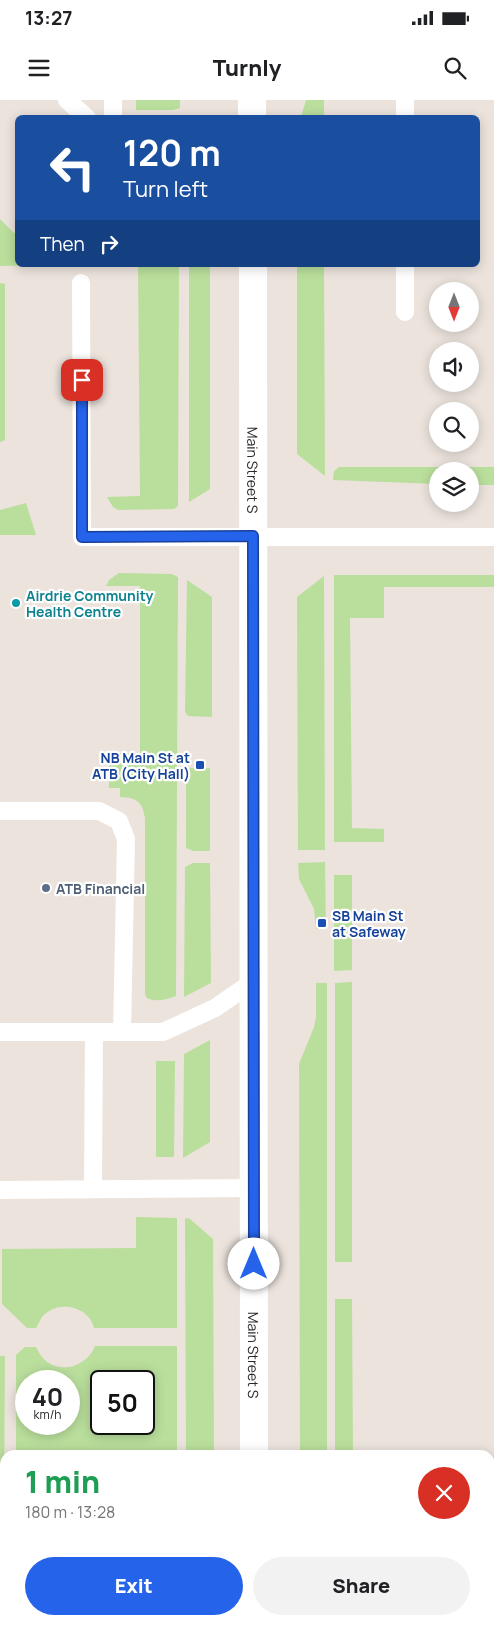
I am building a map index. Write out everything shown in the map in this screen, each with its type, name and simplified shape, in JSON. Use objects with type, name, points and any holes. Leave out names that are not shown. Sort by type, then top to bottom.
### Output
[{"type":"main road","points":[[252,100],[252,115]]},
{"type":"main road","name":"Main Street S","points":[[252,267],[254,1450]]},
{"type":"lane","points":[[66,100],[84,115]]},
{"type":"lane","points":[[113,100],[113,115]]},
{"type":"lane","points":[[405,100],[405,115]]},
{"type":"lane","points":[[405,267],[405,312]]},
{"type":"lane","points":[[81,282],[82,537],[494,537]]},
{"type":"lane","points":[[0,811],[99,811],[118,821],[126,838],[122,1032]]},
{"type":"lane","points":[[0,1032],[163,1032],[214,1008],[253,982]]},
{"type":"lane","points":[[93,1189],[94,1032]]},
{"type":"lane","points":[[0,1190],[253,1188]]},
{"type":"green space","points":[[136,100],[180,100],[180,108],[173,110],[136,110]]},
{"type":"green space","points":[[306,100],[324,100],[324,115],[302,115]]},
{"type":"green space","points":[[0,219],[15,233],[15,266],[0,266]]},
{"type":"green space","points":[[138,267],[179,267],[178,506],[174,509],[118,510],[113,507],[107,497],[140,496]]},
{"type":"green space","points":[[189,267],[210,267],[210,489],[189,502]]},
{"type":"green space","points":[[297,267],[324,267],[325,476],[297,454]]},
{"type":"green space","points":[[0,283],[5,284],[5,440],[0,442]]},
{"type":"green space","points":[[339,467],[429,467],[429,484],[333,480],[334,471]]},
{"type":"green space","points":[[479,467],[494,467],[494,485],[479,485]]},
{"type":"green space","points":[[26,503],[36,535],[0,535],[0,510]]},
{"type":"green space","points":[[119,573],[172,574],[178,577],[176,996],[162,1000],[147,998],[145,994],[144,812],[138,801],[120,797],[120,788],[109,788],[109,754],[140,753],[140,586],[106,586],[109,580]]},
{"type":"green space","points":[[334,575],[494,575],[494,587],[384,587],[384,618],[350,618],[352,828],[384,829],[384,842],[334,842]]},
{"type":"green space","points":[[324,576],[325,850],[298,850],[297,597]]},
{"type":"green space","points":[[187,580],[212,597],[212,717],[188,716],[185,712]]},
{"type":"green space","points":[[186,768],[210,768],[210,851],[193,851],[186,848]]},
{"type":"green space","points":[[325,862],[326,929],[316,929],[314,909],[299,879],[298,863]]},
{"type":"green space","points":[[193,863],[210,863],[211,983],[184,997],[185,867]]},
{"type":"green space","points":[[334,875],[352,875],[352,970],[334,971]]},
{"type":"green space","points":[[352,982],[352,1262],[335,1262],[335,983]]},
{"type":"green space","points":[[316,983],[327,983],[327,1450],[300,1450],[299,1064],[314,1027],[316,1017]]},
{"type":"green space","points":[[210,1040],[210,1142],[183,1158],[184,1054]]},
{"type":"green space","points":[[156,1061],[175,1061],[174,1157],[156,1157]]},
{"type":"green space","points":[[136,1217],[177,1218],[177,1328],[94,1328],[86,1314],[79,1310],[64,1307],[48,1311],[36,1328],[27,1328],[2,1304],[2,1249],[136,1248]]},
{"type":"green space","points":[[185,1218],[190,1219],[213,1239],[214,1450],[186,1450]]},
{"type":"green space","points":[[335,1299],[352,1299],[353,1450],[335,1450]]},
{"type":"green space","points":[[95,1346],[177,1346],[177,1450],[16,1450],[16,1435],[80,1435],[80,1370],[16,1370],[16,1355],[25,1347],[36,1347],[41,1356],[56,1366],[64,1367],[79,1364],[86,1359]]},
{"type":"green space","points":[[0,1356],[5,1356],[4,1450],[0,1450]]},
{"type":"place","name":"Airdrie Community Health Centre","points":[[16,603]]},
{"type":"place","name":"NB Main St at ATB (City Hall)","points":[[200,765]]},
{"type":"place","name":"ATB Financial","points":[[46,888]]},
{"type":"place","name":"SB Main St at Safeway","points":[[322,923]]},
{"type":"route","points":[[82,380],[82,537],[253,536],[254,1264]]}]
